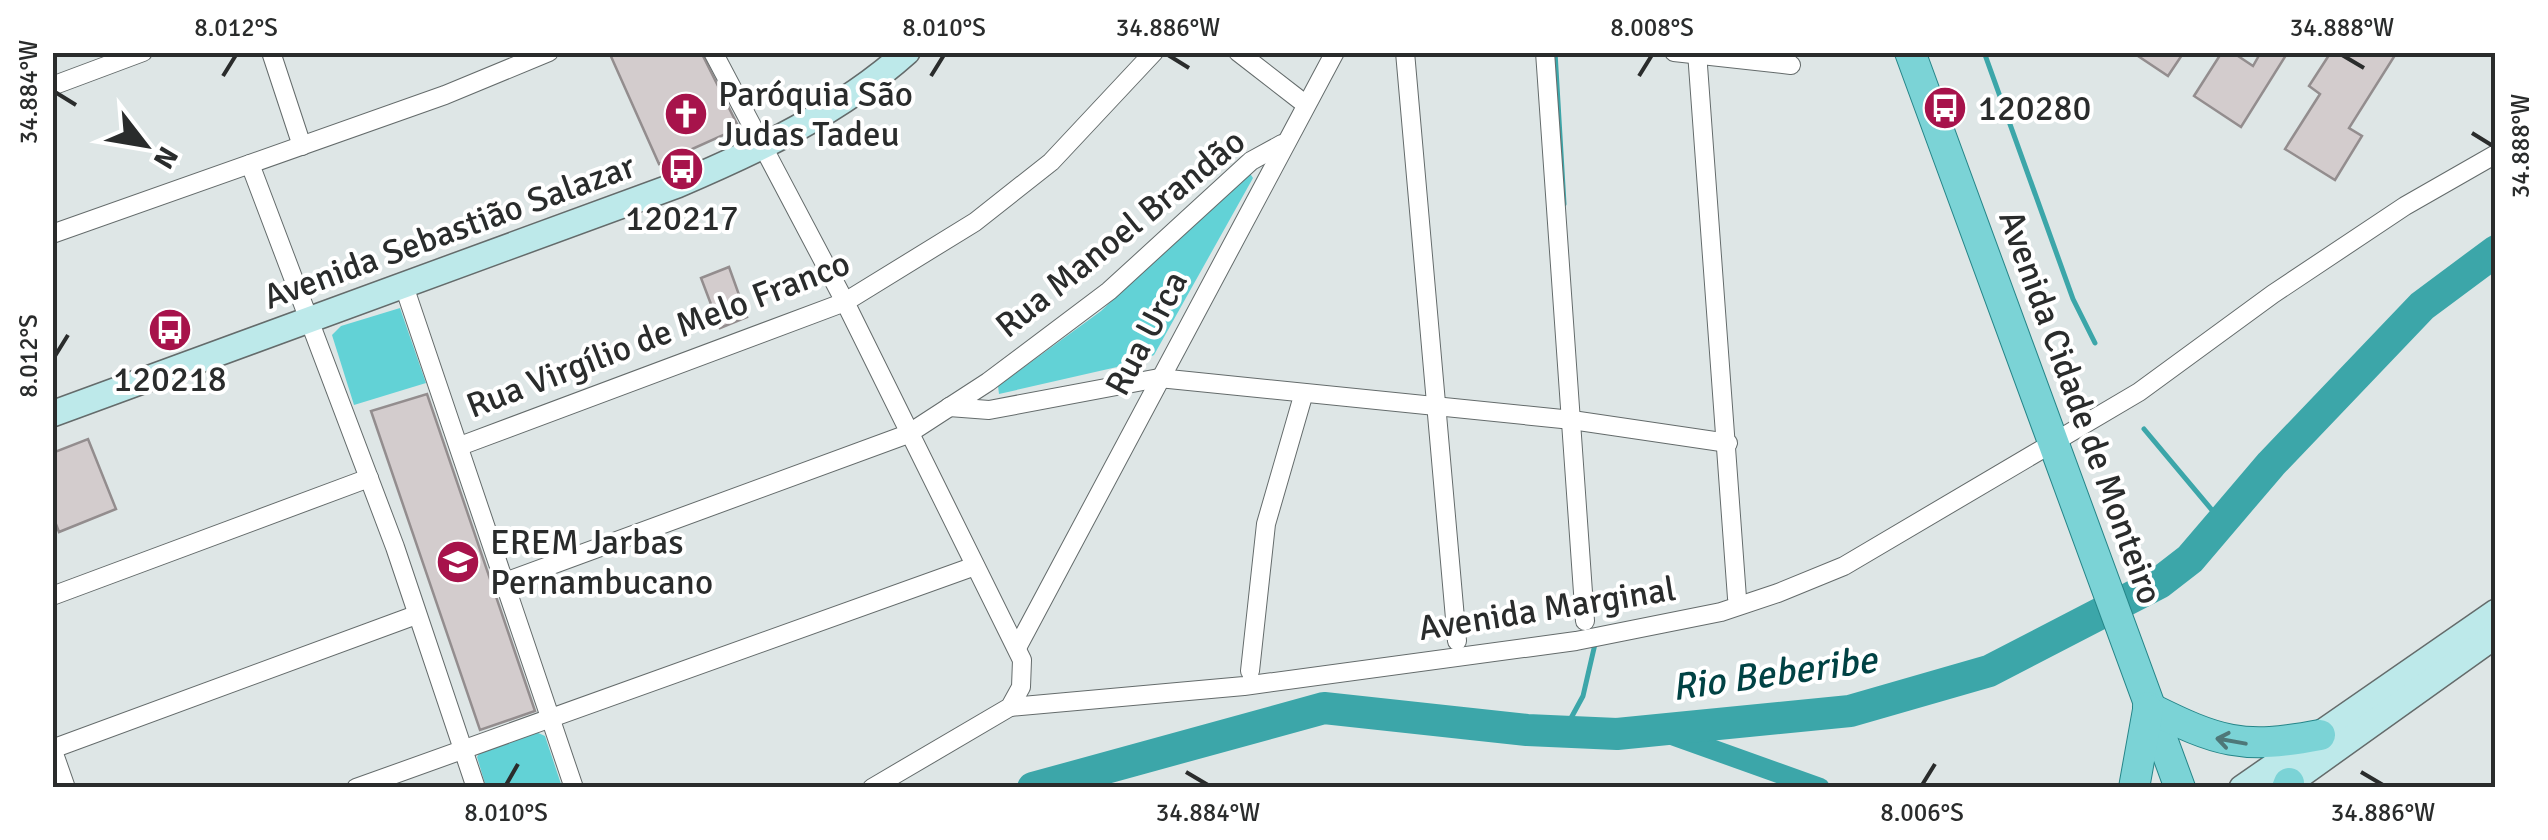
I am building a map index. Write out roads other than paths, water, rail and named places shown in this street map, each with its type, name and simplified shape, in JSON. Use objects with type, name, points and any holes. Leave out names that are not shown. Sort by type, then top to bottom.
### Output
[{"type":"main road","name":"Avenida Cidade de Monteiro","points":[[1910,52],[2180,788]]},
{"type":"main road","points":[[2134,788],[2148,707],[2205,736],[2244,744],[2269,745],[2320,735]]},
{"type":"street","points":[[52,86],[143,52]]},
{"type":"street","points":[[271,52],[302,146]]},
{"type":"street","points":[[52,234],[302,146],[549,52]]},
{"type":"street","points":[[713,52],[845,302],[908,434],[1018,646],[1022,675],[1010,707],[872,788]]},
{"type":"street","name":"Avenida Sebastião Salazar","points":[[52,414],[404,286],[762,149],[838,104],[906,52]]},
{"type":"street","name":"Rua Virgílio de Melo Franco","points":[[460,446],[845,302],[975,222],[1051,162],[1154,52]]},
{"type":"street","points":[[1238,52],[1305,104]]},
{"type":"street","name":"Rua Urca","points":[[1018,646],[1282,144],[1335,52]]},
{"type":"street","points":[[1405,52],[1457,641]]},
{"type":"street","points":[[1545,52],[1579,421],[1585,621]]},
{"type":"street","points":[[1674,52],[1791,66]]},
{"type":"street","points":[[1697,54],[1737,598]]},
{"type":"street","name":"Rua Manoel Brandão","points":[[505,582],[908,434],[1108,291],[1251,161],[1282,144]]},
{"type":"street","name":"Avenida Marginal","points":[[1010,707],[1244,686],[1450,655],[1576,641],[1722,612],[1844,566],[2139,392],[2272,294],[2406,206],[2496,154]]},
{"type":"street","points":[[250,164],[370,478],[476,788]]},
{"type":"street","points":[[404,286],[574,788]]},
{"type":"street","points":[[949,407],[989,410],[1159,378],[1303,396],[1438,405],[1579,421],[1728,444]]},
{"type":"street","points":[[1250,670],[1266,524],[1303,396]]},
{"type":"street","points":[[52,596],[370,478]]},
{"type":"street","points":[[356,788],[975,566]]},
{"type":"street","points":[[2242,788],[2496,612]]},
{"type":"street","points":[[66,788],[53,749],[416,615]]},
{"type":"street","points":[[2286,786],[2496,634]]},
{"type":"waterway","points":[[1555,52],[1564,204]]},
{"type":"waterway","points":[[1984,52],[2073,299],[2095,343]]},
{"type":"waterway","name":"Rio Beberibe","points":[[1033,788],[1324,708],[1527,730],[1617,734],[1850,711],[1989,671],[2159,583],[2190,559],[2271,464],[2422,306],[2496,251]]},
{"type":"waterway","points":[[2144,429],[2222,522]]},
{"type":"waterway","points":[[1564,731],[1583,696],[1595,644]]},
{"type":"waterway","points":[[1658,730],[1820,788]]},
{"type":"place","name":"120280","points":[[1945,108]]},
{"type":"place","name":"Paróquia São Judas Tadeu","points":[[686,114]]},
{"type":"place","name":"120217","points":[[682,169]]},
{"type":"place","name":"120218","points":[[170,330]]},
{"type":"place","name":"EREM Jarbas Pernambucano","points":[[458,562]]}]
